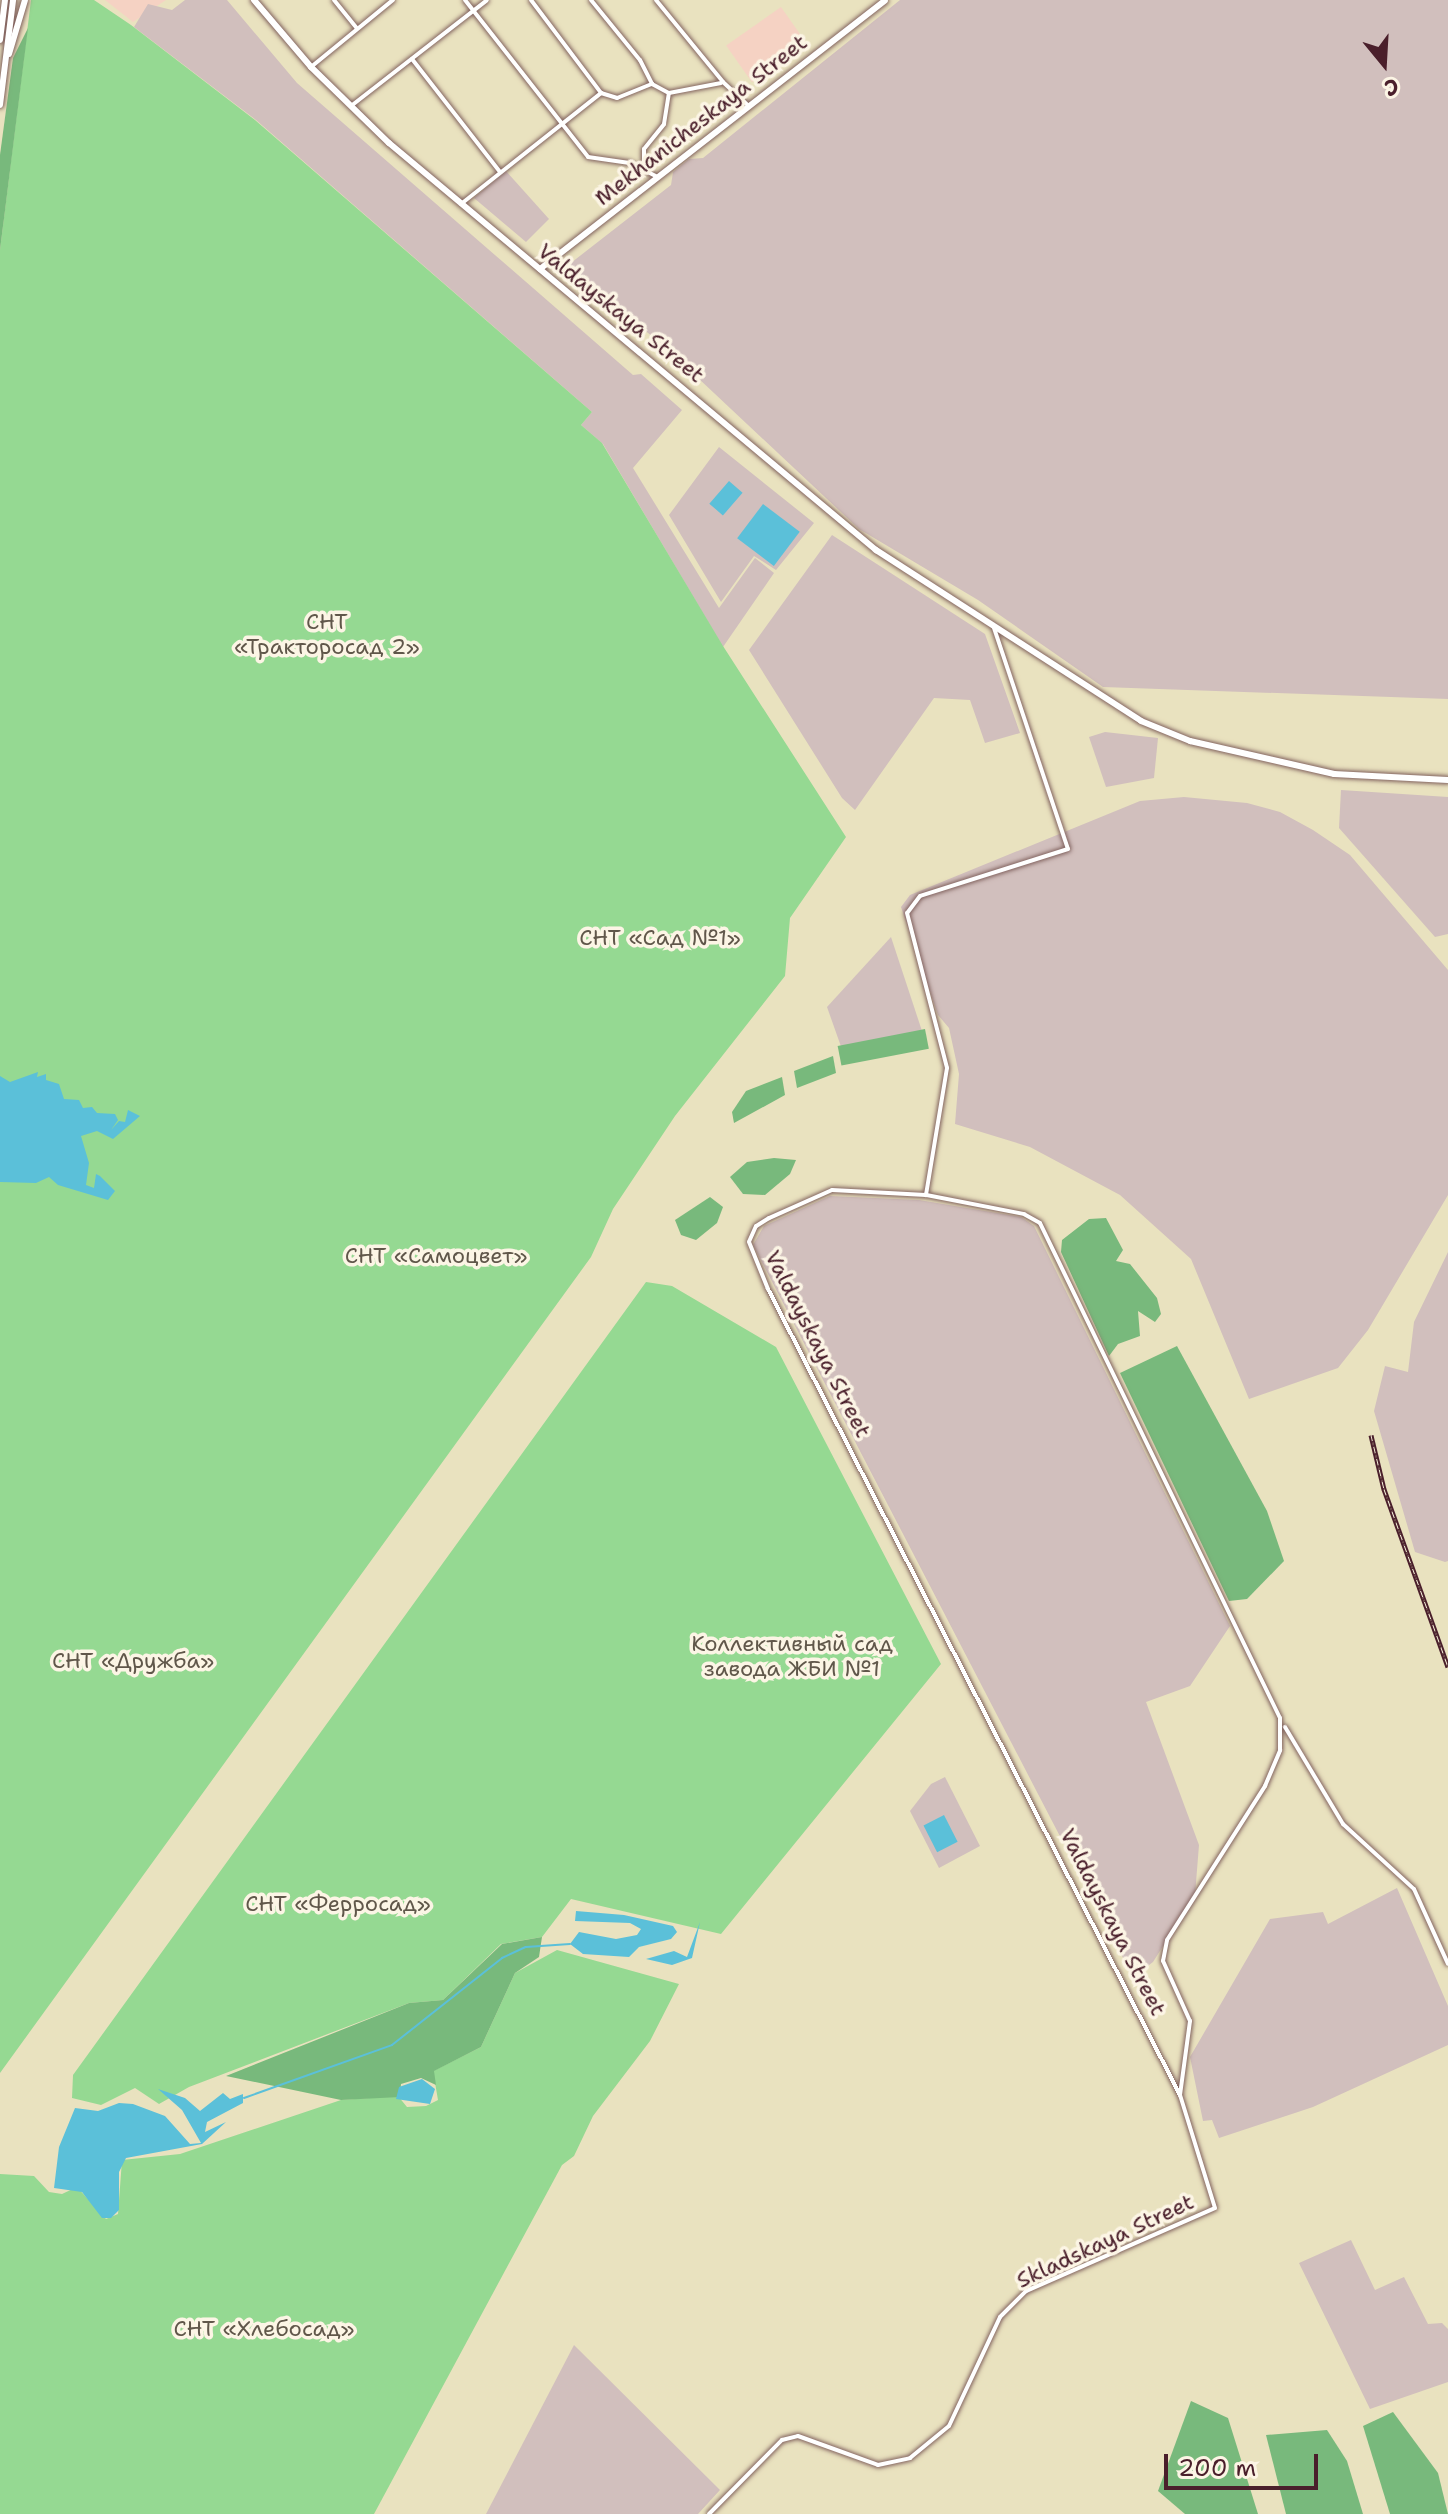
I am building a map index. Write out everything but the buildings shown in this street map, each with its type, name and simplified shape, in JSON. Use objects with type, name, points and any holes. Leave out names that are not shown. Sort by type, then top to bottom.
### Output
[{"type":"street","points":[[0,40],[5,0]]},
{"type":"street","points":[[0,105],[13,0]]},
{"type":"street","points":[[4,69],[25,0]]},
{"type":"street","name":"Valdayskaya Street","points":[[254,0],[311,67],[351,106],[461,204],[831,516],[1141,721],[1190,741],[1334,774],[1448,780]]},
{"type":"street","points":[[334,0],[357,28]]},
{"type":"street","points":[[311,67],[393,0]]},
{"type":"street","points":[[465,0],[588,157],[644,169],[658,178]]},
{"type":"street","points":[[351,106],[487,0]]},
{"type":"street","points":[[531,0],[601,93],[617,98],[652,84]]},
{"type":"street","points":[[591,0],[640,60],[652,84],[669,93],[723,82]]},
{"type":"street","points":[[656,0],[723,82],[749,106]]},
{"type":"street","name":"Mekhanicheskaya Street","points":[[540,269],[885,0]]},
{"type":"street","points":[[412,59],[500,172]]},
{"type":"street","points":[[461,204],[601,93]]},
{"type":"street","points":[[644,169],[644,149],[669,113],[669,93]]},
{"type":"street","points":[[992,621],[1068,849],[920,896],[907,913],[947,1068],[926,1195],[1024,1214],[1040,1223],[1280,1718],[1343,1824],[1414,1889],[1448,1964]]},
{"type":"street","name":"Valdayskaya Street","points":[[926,1195],[845,1188],[811,1197],[756,1226],[751,1254],[1180,2095]]},
{"type":"street","name":"Skladskaya Street","points":[[709,2514],[790,2438],[798,2436],[878,2465],[910,2458],[949,2426],[1000,2317],[1026,2291],[1215,2208],[1180,2095],[1190,2021],[1163,1961],[1167,1940],[1265,1786],[1280,1750],[1280,1718]]},
{"type":"shaded area","points":[[105,0],[166,0],[133,22]]},
{"type":"shaded area","points":[[185,0],[227,0],[297,83],[633,375],[641,374],[682,410],[633,468],[719,608],[755,558],[774,573],[723,647],[603,444],[581,425],[592,412],[256,120],[134,27],[148,4],[172,10]]},
{"type":"shaded area","points":[[900,0],[1448,0],[1448,699],[1103,687],[978,600],[859,529],[665,347],[567,266],[671,185],[673,172],[689,159],[703,158]]},
{"type":"shaded area","points":[[781,7],[807,44],[752,82],[726,45]]},
{"type":"shaded area","points":[[506,171],[549,219],[526,242],[474,198]]},
{"type":"shaded area","points":[[719,447],[814,523],[776,570],[754,556],[721,602],[669,515]]},
{"type":"shaded area","points":[[832,535],[985,634],[1020,733],[985,743],[970,700],[934,698],[855,810],[842,798],[749,650]]},
{"type":"shaded area","points":[[1105,732],[1158,738],[1154,778],[1106,787],[1089,737]]},
{"type":"shaded area","points":[[1341,790],[1448,797],[1448,934],[1435,937],[1339,828]]},
{"type":"shaded area","points":[[1184,797],[1247,803],[1280,812],[1313,830],[1350,855],[1448,970],[1448,1195],[1368,1330],[1338,1368],[1249,1399],[1191,1259],[1120,1195],[1030,1147],[955,1124],[959,1074],[949,1028],[938,1015],[901,907],[910,895],[1140,801]]},
{"type":"shaded area","points":[[891,937],[922,1031],[844,1055],[827,1007]]},
{"type":"shaded area","points":[[830,1196],[919,1200],[1021,1217],[1034,1226],[1230,1626],[1190,1686],[1146,1702],[1199,1845],[1195,1895],[1153,1962],[1133,1977],[753,1245],[764,1226]]},
{"type":"shaded area","points":[[1448,1252],[1448,1561],[1445,1562],[1415,1552],[1374,1411],[1385,1366],[1408,1372],[1414,1322]]},
{"type":"shaded area","points":[[945,1777],[980,1846],[939,1868],[910,1811],[931,1784]]},
{"type":"shaded area","points":[[1397,1888],[1448,2006],[1448,2045],[1313,2107],[1219,2138],[1212,2120],[1203,2121],[1190,2057],[1270,1919],[1323,1912],[1328,1924]]},
{"type":"shaded area","points":[[1351,2240],[1375,2290],[1404,2277],[1428,2324],[1442,2323],[1448,2329],[1448,2382],[1370,2409],[1299,2263]]},
{"type":"shaded area","points":[[574,2345],[720,2490],[698,2514],[486,2514]]},
{"type":"green space","name":"СНТ «Тракторосад 2»","points":[[31,0],[94,0],[131,25],[255,120],[592,412],[581,425],[602,443],[723,646],[846,837],[790,918],[785,976],[675,1116],[613,1209],[591,1257],[0,2073],[0,250]]},
{"type":"green space","points":[[28,28],[0,250],[0,155],[13,58]]},
{"type":"green space","points":[[925,1029],[929,1049],[841,1066],[838,1046]]},
{"type":"green space","points":[[833,1056],[836,1073],[797,1088],[794,1071]]},
{"type":"green space","points":[[782,1077],[785,1095],[734,1123],[732,1112],[746,1091]]},
{"type":"green space","points":[[774,1158],[796,1160],[790,1174],[765,1195],[743,1194],[730,1177],[747,1162]]},
{"type":"green space","points":[[710,1197],[723,1207],[717,1223],[696,1240],[681,1235],[675,1220]]},
{"type":"green space","points":[[1106,1218],[1123,1250],[1116,1261],[1130,1264],[1157,1298],[1161,1314],[1155,1322],[1138,1311],[1140,1336],[1118,1344],[1109,1356],[1061,1252],[1062,1240],[1089,1219]]},
{"type":"green space","name":"СНТ «Ферросад»","points":[[646,1282],[672,1286],[776,1347],[941,1664],[721,1934],[571,1899],[542,1937],[501,1944],[443,2000],[409,2003],[189,2087],[159,2104],[135,2088],[101,2105],[72,2098],[73,2075]]},
{"type":"green space","points":[[1177,1346],[1267,1511],[1284,1561],[1247,1599],[1229,1601],[1120,1373]]},
{"type":"green space","points":[[542,1937],[539,1957],[515,1973],[481,2047],[434,2071],[436,2085],[421,2078],[401,2084],[400,2097],[341,2100],[226,2076],[409,2003],[443,2000],[502,1944]]},
{"type":"green space","name":"СНТ «Хлебосад»","points":[[557,1950],[679,1984],[650,2041],[593,2116],[574,2156],[562,2165],[374,2514],[0,2514],[0,2174],[34,2176],[49,2192],[62,2194],[77,2187],[106,2219],[118,2214],[122,2160],[180,2154],[341,2100],[398,2096],[407,2107],[426,2106],[438,2100],[433,2071],[481,2047],[515,1973]]},
{"type":"green space","points":[[1191,2401],[1228,2418],[1258,2514],[1185,2514],[1158,2491]]},
{"type":"green space","points":[[1393,2412],[1438,2473],[1448,2514],[1390,2514],[1363,2426]]},
{"type":"green space","points":[[1327,2430],[1347,2461],[1363,2514],[1286,2514],[1266,2435]]},
{"type":"water","points":[[729,481],[743,493],[723,515],[709,504]]},
{"type":"water","points":[[763,504],[800,532],[774,566],[737,538]]},
{"type":"water","points":[[38,1072],[37,1077],[46,1074],[46,1080],[59,1084],[64,1099],[79,1100],[83,1108],[92,1107],[97,1113],[115,1114],[118,1120],[111,1130],[119,1121],[125,1122],[128,1110],[140,1116],[113,1139],[97,1131],[81,1136],[89,1163],[86,1185],[94,1188],[96,1174],[100,1176],[115,1191],[108,1200],[58,1185],[49,1177],[36,1183],[0,1182],[0,1076],[10,1082]]},
{"type":"water","points":[[944,1815],[958,1842],[937,1852],[924,1825]]},
{"type":"water","points":[[576,1911],[624,1915],[673,1926],[677,1932],[671,1939],[639,1947],[629,1957],[583,1954],[570,1944],[579,1932],[616,1939],[637,1935],[641,1929],[630,1923],[575,1921]]},
{"type":"water","points":[[700,1922],[692,1958],[672,1965],[646,1959],[674,1951],[687,1957]]},
{"type":"water","points":[[422,2079],[435,2089],[430,2104],[396,2099],[399,2087]]},
{"type":"water","points":[[158,2089],[185,2098],[200,2111],[223,2093],[230,2099],[243,2094],[243,2103],[207,2122],[205,2132],[226,2122],[202,2144],[126,2158],[119,2172],[119,2210],[111,2218],[102,2218],[82,2192],[54,2188],[59,2147],[75,2108],[98,2111],[119,2103],[133,2104],[165,2116],[190,2144],[201,2143],[182,2110]]},
{"type":"waterway","points":[[244,2098],[392,2045],[502,1958],[526,1947],[570,1944]]},
{"type":"railway","points":[[1371,1435],[1384,1489],[1448,1667]]},
{"type":"park label","name":"СНТ «Сад №1»","points":[[660,938]]},
{"type":"park label","name":"СНТ «Самоцвет»","points":[[436,1256]]},
{"type":"park label","name":"Коллективный сад завода ЖБИ №1","points":[[792,1656]]},
{"type":"park label","name":"СНТ «Дружба»","points":[[133,1661]]}]
